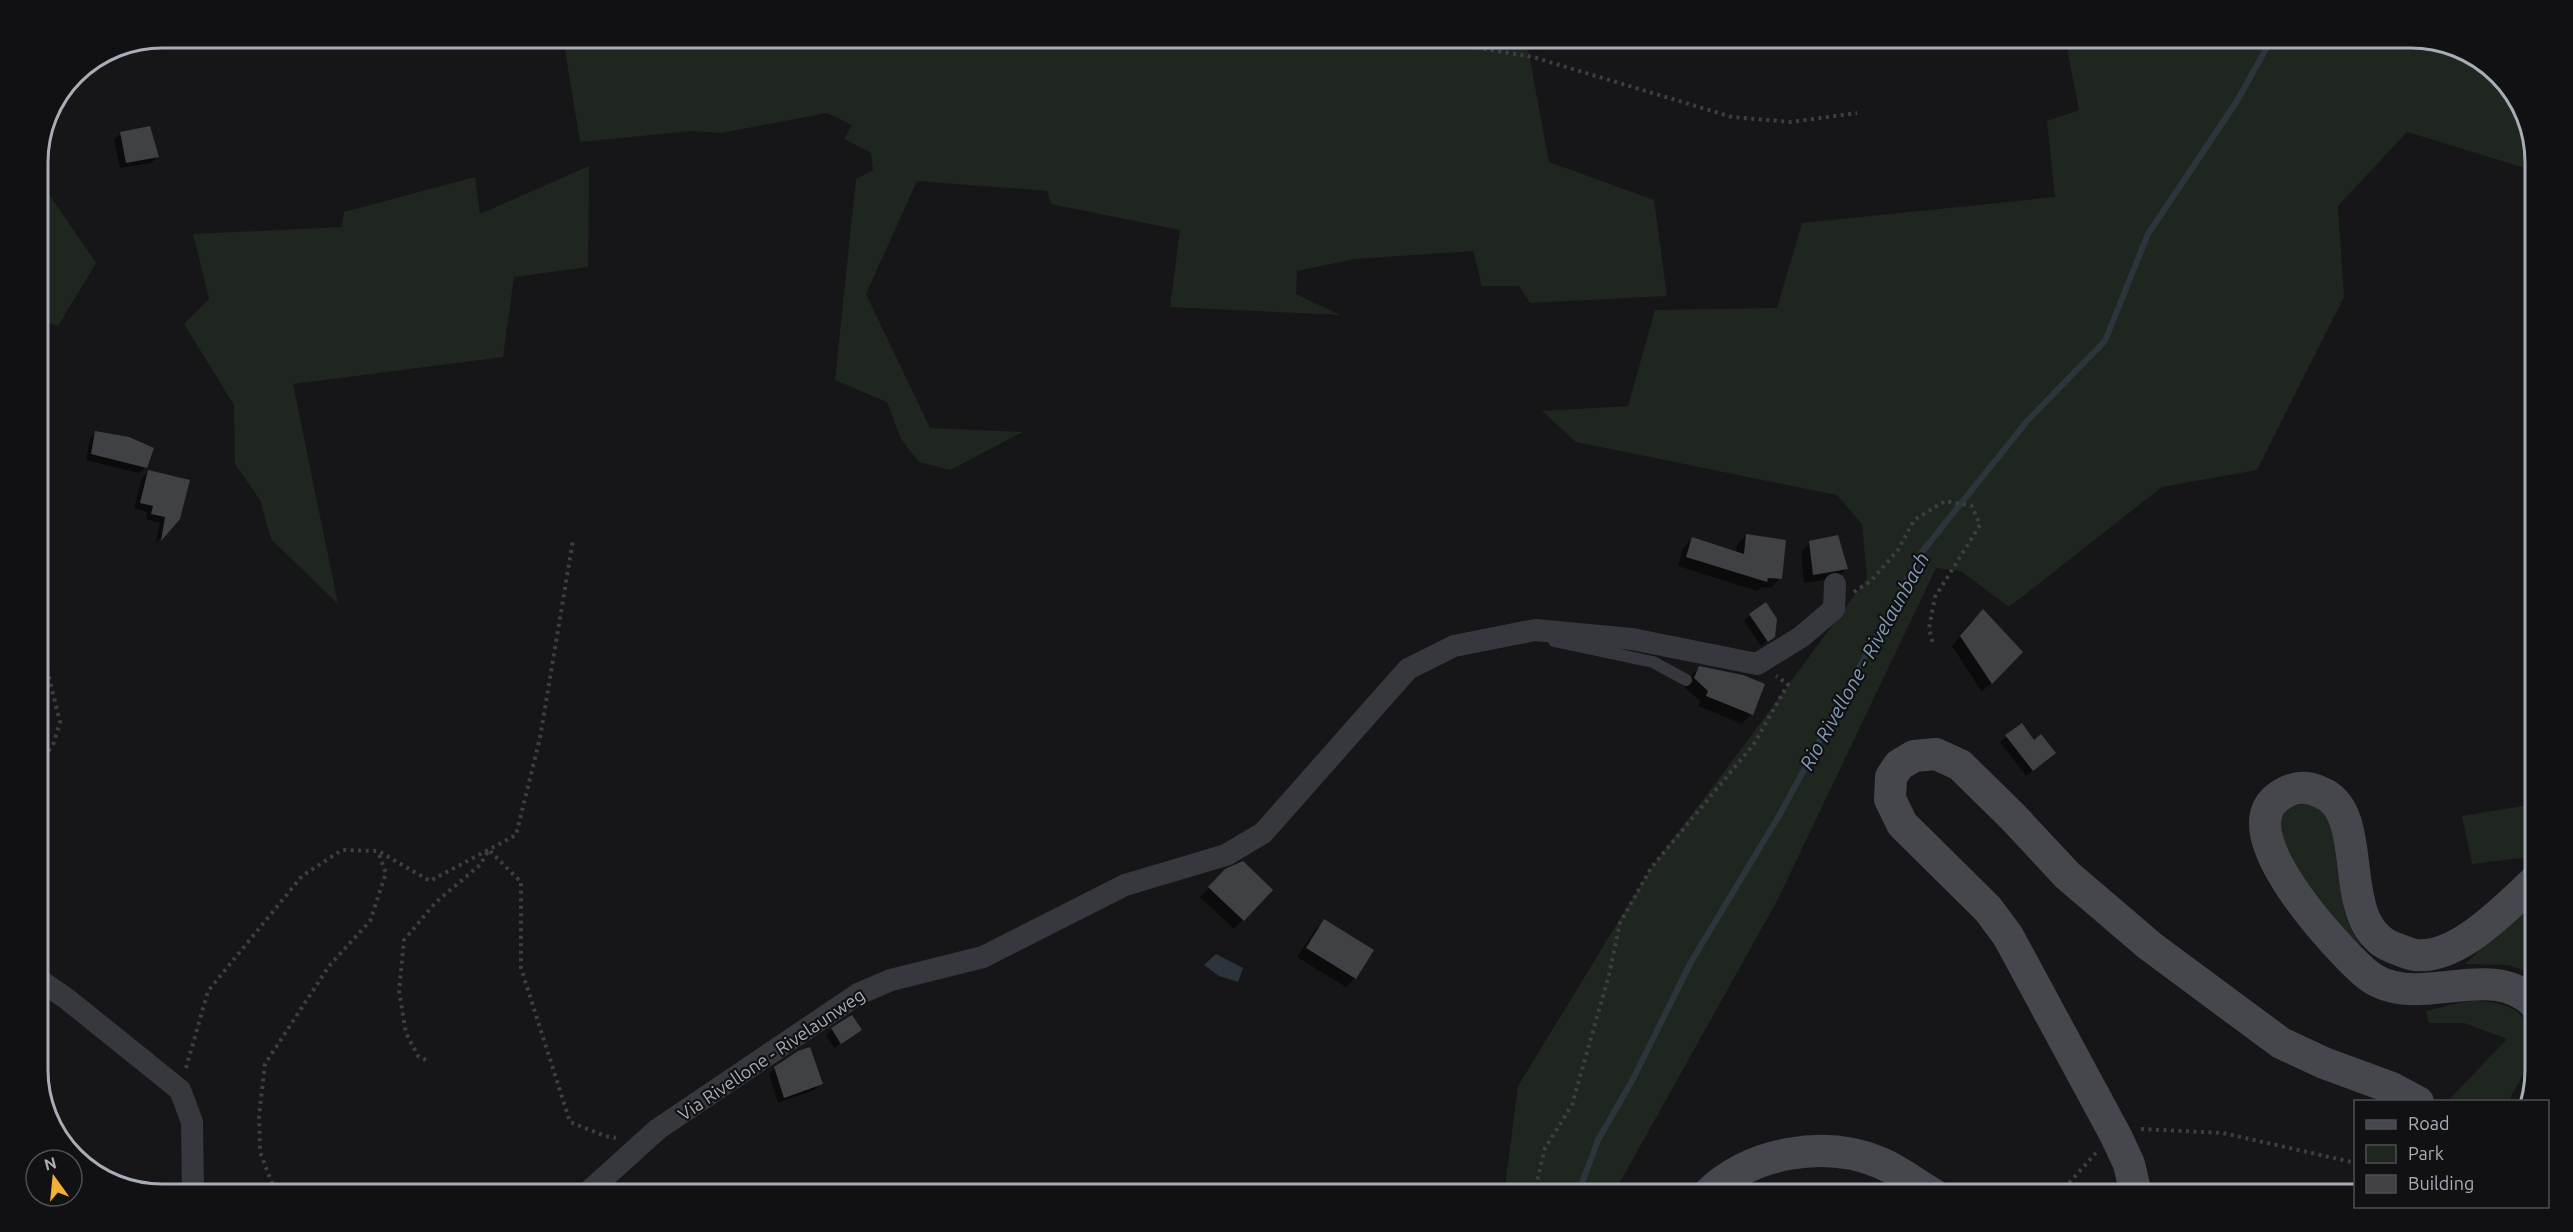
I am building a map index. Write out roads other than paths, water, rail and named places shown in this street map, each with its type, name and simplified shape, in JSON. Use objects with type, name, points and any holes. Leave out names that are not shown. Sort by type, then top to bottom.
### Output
[{"type":"main road","points":[[2133,1184],[2116,1136],[2008,936],[1988,909],[1902,824],[1890,799],[1891,777],[1899,765],[1914,756],[1936,754],[1960,765],[2067,875],[2150,946],[2281,1043],[2416,1100]]},
{"type":"main road","points":[[2525,890],[2466,939],[2440,952],[2415,955],[2389,947],[2371,932],[2360,905],[2346,823],[2338,805],[2323,792],[2306,787],[2289,789],[2274,800],[2265,816],[2265,836],[2279,866],[2303,903],[2343,953],[2371,979],[2393,989],[2422,991],[2487,984],[2508,987],[2525,995]]},
{"type":"main road","points":[[1722,1184],[1746,1167],[1779,1156],[1814,1151],[1848,1153],[1881,1164],[1916,1184]]},
{"type":"street","name":"Via Rivellone - Rivelaunweg","points":[[597,1184],[658,1129],[858,994],[891,980],[983,957],[1125,885],[1226,855],[1263,833],[1408,669],[1454,646],[1535,630],[1632,639],[1757,664],[1801,637],[1834,609],[1835,584]]},
{"type":"street","points":[[48,986],[180,1090],[192,1122],[193,1184]]},
{"type":"lane","points":[[1535,630],[1556,642],[1653,662],[1686,680]]},
{"type":"waterway","name":"Rio Rivellone - Rivelaunbach","points":[[1582,1184],[1598,1140],[1632,1081],[1691,962],[1780,814],[1922,552],[2028,420],[2105,341],[2148,234],[2237,101],[2266,48]]}]
